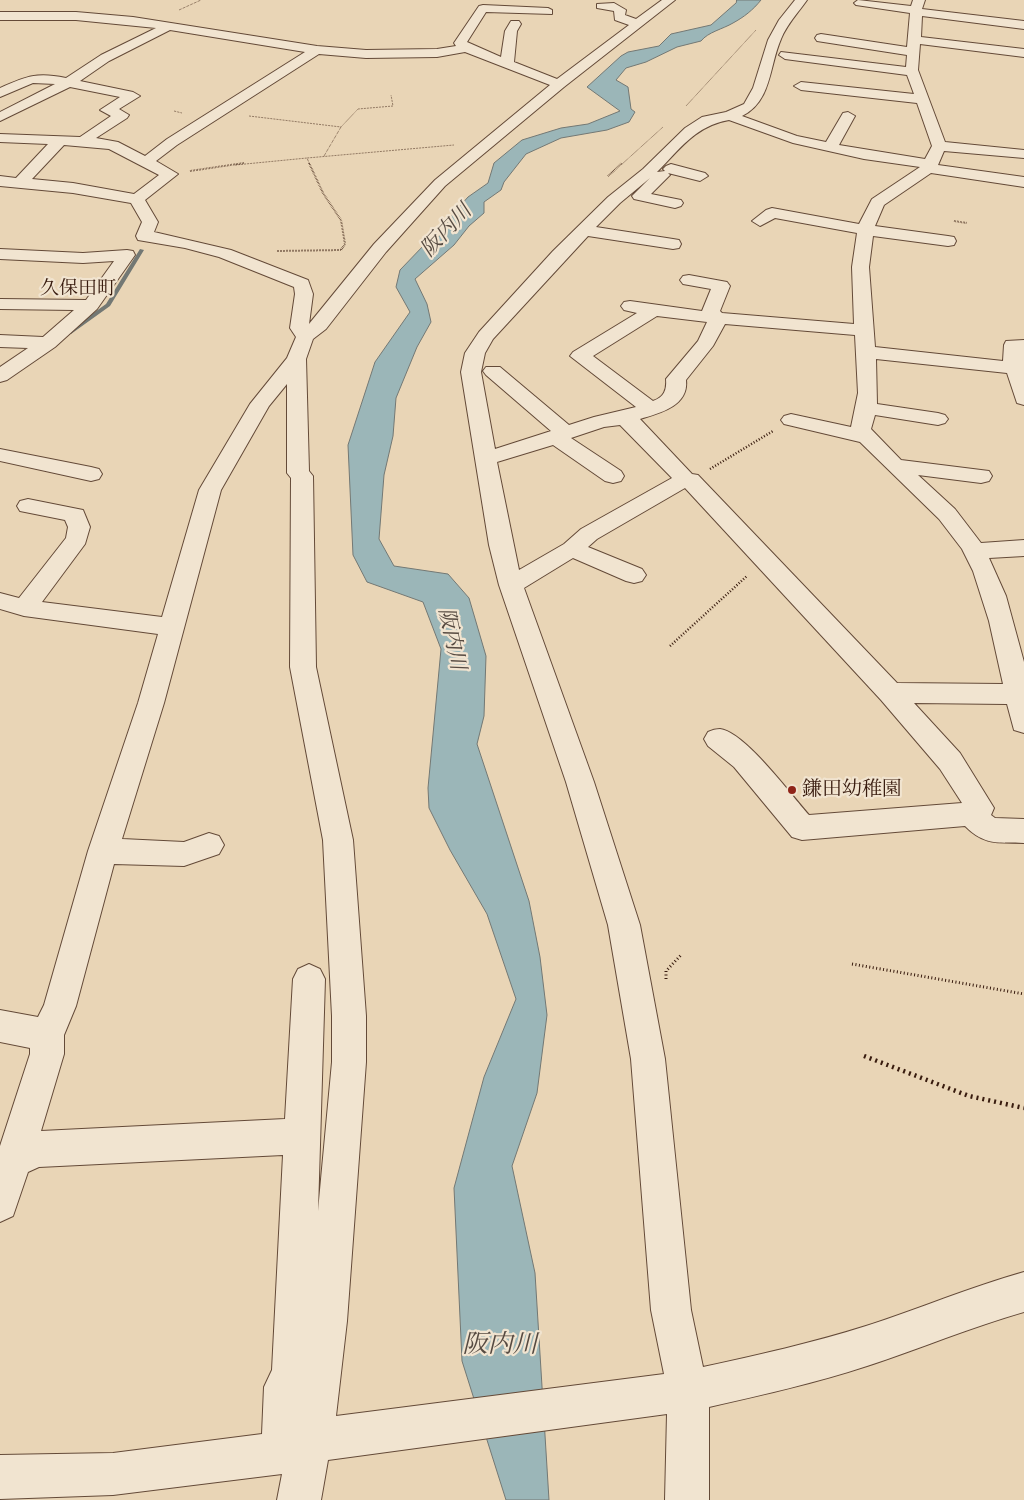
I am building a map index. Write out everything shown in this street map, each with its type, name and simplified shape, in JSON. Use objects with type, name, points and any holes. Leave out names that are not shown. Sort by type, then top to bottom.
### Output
[{"type":"street","points":[[0,1203],[47,1054],[47,1035],[60,1006],[103,851],[151,703],[210,490],[260,404],[296,359],[305,337],[319,325],[380,248],[440,183],[559,84],[669,0]]},
{"type":"street","points":[[675,203],[640,196],[690,131],[707,120],[730,116],[749,108],[756,96],[774,40],[785,20],[799,3]]},
{"type":"street","points":[[860,3],[917,7],[1024,24]]},
{"type":"street","points":[[601,6],[614,6],[620,10],[619,17],[639,24]]},
{"type":"street","points":[[917,7],[912,72],[920,99],[939,146],[929,166],[878,202],[872,210],[864,229],[860,255],[868,395],[861,430],[958,527],[982,564],[994,599],[1024,723]]},
{"type":"street","points":[[548,12],[483,8],[460,43],[466,48],[559,84]]},
{"type":"street","points":[[0,16],[76,16],[170,26],[317,50],[366,54],[419,54],[466,48]]},
{"type":"street","points":[[507,64],[511,31],[515,24]]},
{"type":"street","points":[[0,117],[68,84],[105,58],[170,26]]},
{"type":"street","points":[[452,31],[466,32]]},
{"type":"street","points":[[821,38],[1024,53]]},
{"type":"street","points":[[146,162],[172,142],[317,50]]},
{"type":"street","points":[[785,55],[883,70],[912,72]]},
{"type":"street","points":[[0,93],[30,79],[45,78],[133,96],[107,110],[122,115],[83,141]]},
{"type":"street","points":[[806,91],[920,99]]},
{"type":"street","points":[[730,116],[792,140],[864,155],[1024,182]]},
{"type":"street","points":[[830,147],[836,140],[848,116]]},
{"type":"street","points":[[0,138],[83,141],[113,145],[170,174],[138,198],[74,188],[0,182]]},
{"type":"street","points":[[20,183],[60,140]]},
{"type":"street","points":[[939,146],[1024,154]]},
{"type":"street","points":[[686,159],[660,172],[614,200],[583,230],[563,263],[486,336],[475,353],[471,372],[501,545],[511,585],[580,782],[624,925],[648,1059],[679,1392],[686,1500]]},
{"type":"street","points":[[660,172],[700,176]]},
{"type":"street","points":[[0,376],[48,343],[91,304],[135,241],[144,236],[150,222],[138,198]]},
{"type":"street","points":[[760,221],[772,213],[948,241]]},
{"type":"street","points":[[583,230],[673,244]]},
{"type":"street","points":[[144,236],[208,247],[262,265],[302,284],[304,294],[299,328],[305,337]]},
{"type":"street","points":[[0,254],[83,258],[127,255]]},
{"type":"street","points":[[689,280],[721,286],[710,312],[717,318]]},
{"type":"street","points":[[0,304],[91,304]]},
{"type":"street","points":[[630,306],[652,311],[717,318],[865,330]]},
{"type":"street","points":[[651,408],[580,356],[652,311]]},
{"type":"street","points":[[485,455],[500,456],[601,421],[623,418],[668,402],[677,388],[676,379],[699,352],[716,325],[717,318]]},
{"type":"street","points":[[0,341],[48,343]]},
{"type":"street","points":[[1024,346],[1013,345],[1013,368],[1019,377],[1024,398]]},
{"type":"street","points":[[865,352],[1013,368]]},
{"type":"street","points":[[296,359],[298,473],[302,476],[303,666],[338,840],[349,1016],[349,1062],[327,1321],[317,1404],[296,1447]]},
{"type":"street","points":[[493,372],[561,435],[613,476]]},
{"type":"street","points":[[260,404],[280,403],[297,407]]},
{"type":"street","points":[[866,408],[938,419]]},
{"type":"street","points":[[623,418],[632,423],[685,479],[690,480],[890,693],[950,761],[980,808],[972,814],[802,828],[744,759],[718,739]]},
{"type":"street","points":[[791,420],[866,437]]},
{"type":"street","points":[[0,455],[91,474]]},
{"type":"street","points":[[897,466],[981,476]]},
{"type":"street","points":[[511,585],[572,549],[589,534],[685,479]]},
{"type":"street","points":[[24,608],[77,540],[79,527],[75,516],[28,506]]},
{"type":"street","points":[[974,551],[1024,548]]},
{"type":"street","points":[[572,549],[634,575]]},
{"type":"street","points":[[0,601],[24,608],[171,627]]},
{"type":"street","points":[[890,693],[1017,694]]},
{"type":"street","points":[[972,814],[988,830],[1024,831]]},
{"type":"street","points":[[103,851],[184,854],[209,845]]},
{"type":"street","points":[[299,1500],[296,1447],[284,1387],[292,1373],[309,979]]},
{"type":"street","points":[[0,1026],[47,1035]]},
{"type":"street","points":[[12,1160],[37,1150],[301,1136]]},
{"type":"street","points":[[0,1477],[113,1474],[679,1392],[797,1366],[856,1349],[948,1319],[982,1304],[1024,1292]]},
{"type":"path","points":[[175,11],[201,0]]},
{"type":"path","points":[[686,106],[768,17],[799,3]]},
{"type":"path","points":[[323,157],[341,127],[358,109],[393,106],[391,94]]},
{"type":"path","points":[[219,112],[341,127]]},
{"type":"path","points":[[170,174],[253,162],[434,148],[494,139]]},
{"type":"path","points":[[234,255],[242,252],[341,250],[345,244],[341,220],[323,193],[307,158]]},
{"type":"path","points":[[685,479],[717,466],[791,420]]},
{"type":"path","points":[[670,646],[760,565],[768,563]]},
{"type":"path","points":[[852,964],[1024,994]]},
{"type":"path","points":[[864,1056],[969,1096],[1024,1108]]},
{"type":"water","name":"阪内川","points":[[737,0],[761,0],[741,18],[701,41],[677,47],[646,62],[626,68],[616,80],[628,87],[631,109],[635,112],[629,122],[607,130],[561,138],[526,154],[504,182],[501,190],[484,202],[484,213],[469,226],[454,245],[415,279],[427,304],[431,322],[417,347],[396,398],[393,436],[384,475],[379,539],[394,566],[448,574],[469,598],[486,656],[484,716],[477,744],[529,901],[540,957],[547,1015],[537,1093],[512,1166],[535,1273],[549,1500],[506,1500],[462,1361],[454,1188],[484,1077],[516,999],[487,914],[450,850],[429,808],[428,788],[441,649],[423,602],[367,582],[353,555],[348,445],[375,362],[410,312],[396,287],[400,270],[425,244],[441,235],[451,216],[468,197],[488,183],[494,163],[522,140],[561,128],[588,124],[620,111],[587,87],[621,56],[628,52],[659,46],[671,34],[711,25]]},
{"type":"waterway","points":[[69,333],[108,305],[142,250]]},
{"type":"place","name":"鎌田幼稚園","points":[[792,790]]},
{"type":"district","name":"久保田町","points":[[78,289]]}]
